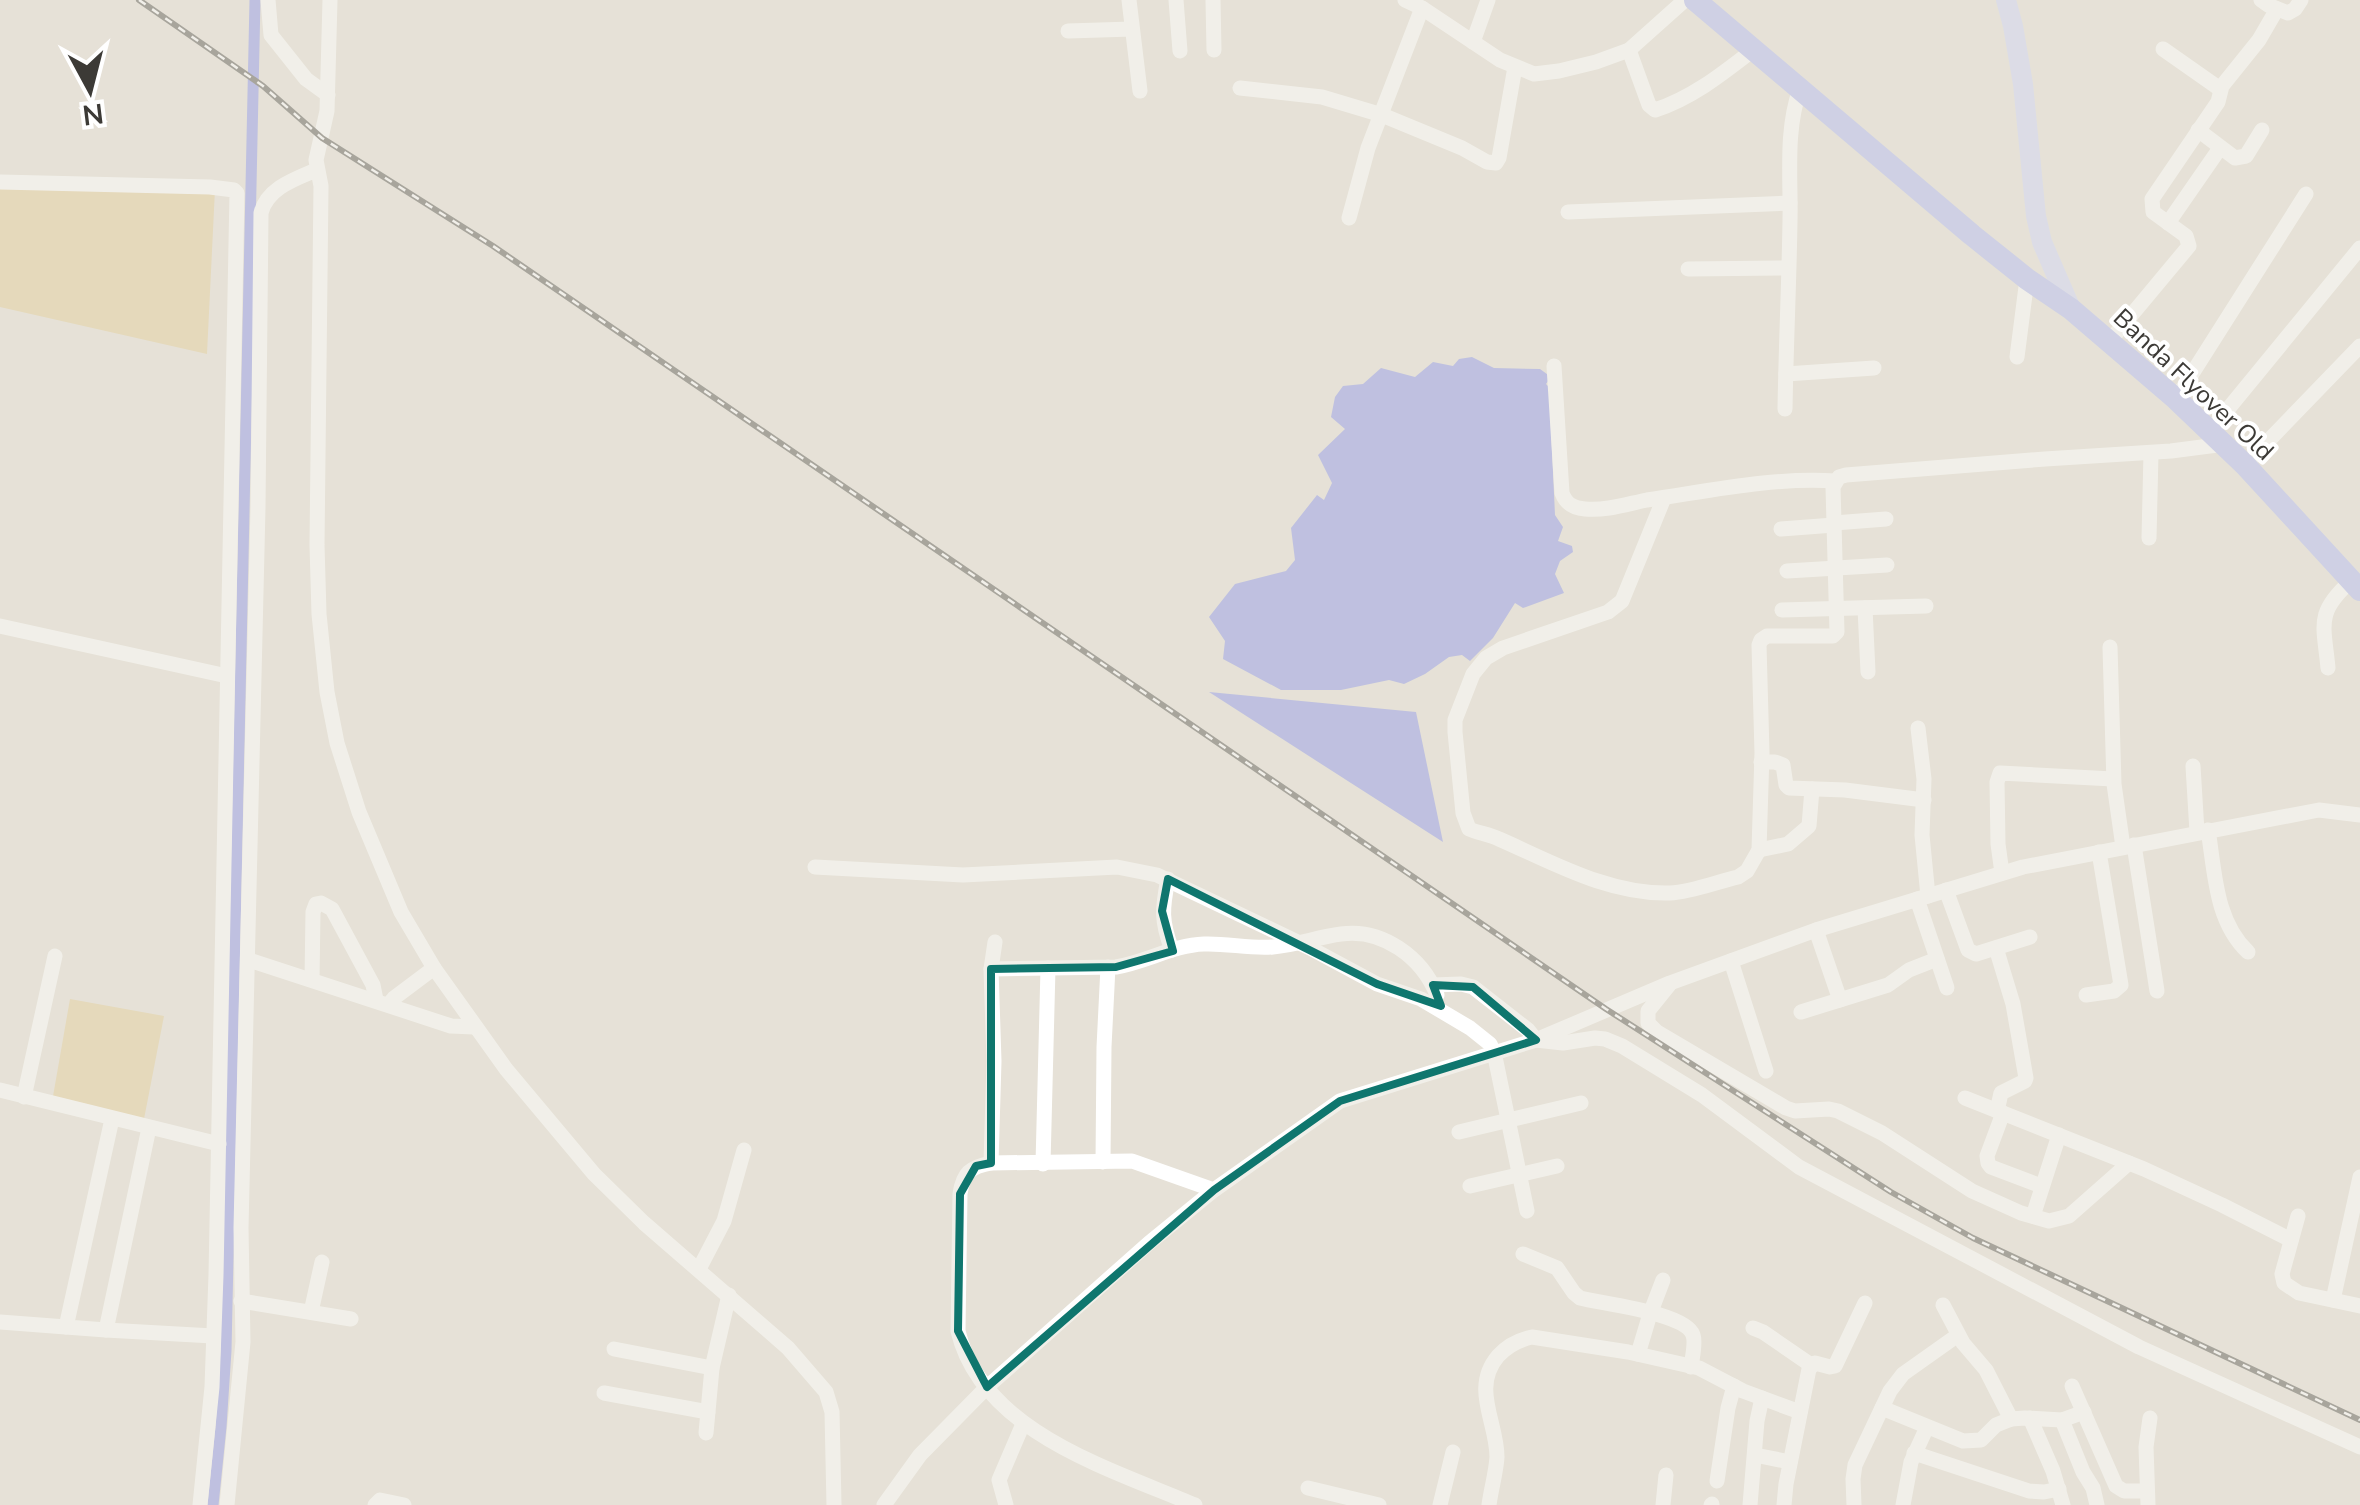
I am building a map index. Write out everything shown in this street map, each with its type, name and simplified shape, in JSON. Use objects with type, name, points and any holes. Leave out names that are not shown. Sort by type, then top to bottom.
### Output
[{"type":"highway","name":"Banda Flyover Old","points":[[1694,0],[1972,236],[2071,310],[2176,399],[2245,465],[2355,586]]},
{"type":"main road","points":[[2006,0],[2023,84],[2036,216],[2046,252],[2071,310]]},
{"type":"street","points":[[268,0],[272,35],[306,79],[328,95]]},
{"type":"street","points":[[330,0],[328,95],[316,170],[321,186],[317,562],[328,692],[337,742],[360,812],[401,912],[434,968],[506,1069],[594,1174],[644,1223],[788,1348],[826,1392],[832,1412],[834,1505]]},
{"type":"street","points":[[1129,0],[1140,92]]},
{"type":"street","points":[[1176,0],[1180,51]]},
{"type":"street","points":[[1213,0],[1214,50]]},
{"type":"street","points":[[1405,0],[1515,67],[1534,74],[1596,62],[1629,50],[1685,0]]},
{"type":"street","points":[[1473,42],[1488,0]]},
{"type":"street","points":[[2261,0],[2292,12],[2301,0]]},
{"type":"street","points":[[1349,218],[1368,148],[1422,8]]},
{"type":"street","points":[[2109,342],[2189,246],[2188,238],[2154,212],[2152,199],[2218,102],[2220,88],[2259,40],[2277,9]]},
{"type":"street","points":[[1068,31],[1132,29]]},
{"type":"street","points":[[2163,49],[2220,88]]},
{"type":"street","points":[[1629,50],[1654,110],[1706,86],[1753,50]]},
{"type":"street","points":[[1240,88],[1322,97],[1382,115],[1486,162],[1496,162],[1515,67]]},
{"type":"street","points":[[1784,409],[1790,154],[1793,107],[1800,89]]},
{"type":"street","points":[[2198,130],[2235,158],[2246,156],[2262,130]]},
{"type":"street","points":[[2168,222],[2220,148]]},
{"type":"street","points":[[227,1505],[243,1342],[261,213],[268,196],[316,170]]},
{"type":"street","points":[[0,182],[210,187],[234,190],[236,194],[212,1387],[200,1505]]},
{"type":"street","points":[[2176,399],[2306,194]]},
{"type":"street","points":[[1568,212],[1790,204]]},
{"type":"street","points":[[1554,366],[1562,493],[1573,507],[1587,510],[1805,479],[1835,481],[1846,475],[2150,452],[2218,438],[2360,248]]},
{"type":"street","points":[[1688,270],[1788,268]]},
{"type":"street","points":[[2017,356],[2027,279]]},
{"type":"street","points":[[2245,465],[2360,346]]},
{"type":"street","points":[[1786,374],[1874,368]]},
{"type":"street","points":[[2149,538],[2150,452]]},
{"type":"street","points":[[1664,498],[1622,601],[1608,612],[1503,648],[1486,658],[1474,674],[1454,732],[1465,823],[1469,829],[1603,883],[1673,893],[1738,877],[1759,850],[1761,640],[1773,636],[1833,636],[1836,632],[1835,481]]},
{"type":"street","points":[[1781,529],[1886,519]]},
{"type":"street","points":[[1786,571],[1887,565]]},
{"type":"street","points":[[2328,668],[2323,620],[2326,609],[2333,597],[2355,586]]},
{"type":"street","points":[[1782,610],[1926,606]]},
{"type":"street","points":[[1865,608],[1868,672]]},
{"type":"street","points":[[0,626],[227,676]]},
{"type":"street","points":[[2110,648],[2114,779],[2157,991]]},
{"type":"street","points":[[1918,728],[1924,778],[1923,898],[1947,988]]},
{"type":"street","points":[[1761,762],[1783,765],[1788,787],[1924,800]]},
{"type":"street","points":[[2193,766],[2222,914],[2248,952]]},
{"type":"street","points":[[2002,873],[1998,775],[2114,779]]},
{"type":"street","points":[[1759,850],[1788,844],[1810,826],[1812,789]]},
{"type":"street","points":[[884,1505],[920,1456],[987,1387],[1149,1243],[1214,1190],[1340,1101],[1536,1040],[1670,984],[1816,930],[2002,873],[2319,810],[2360,815]]},
{"type":"street","points":[[2086,995],[2114,991],[2121,985],[2099,852]]},
{"type":"street","points":[[816,867],[963,874],[1117,866],[1168,879],[1378,984],[1420,998],[1490,1044],[1528,1211]]},
{"type":"street","points":[[1168,879],[1162,911],[1172,950]]},
{"type":"street","points":[[1946,890],[1972,954],[2030,937]]},
{"type":"street","points":[[312,980],[313,912],[320,902],[332,909],[382,1002]]},
{"type":"street","points":[[1816,930],[1840,1000]]},
{"type":"street","points":[[992,969],[1108,967],[1135,964],[1172,950],[1204,944],[1269,948],[1354,933],[1378,937],[1413,958],[1433,985],[1444,1012]]},
{"type":"street","points":[[991,1163],[995,942]]},
{"type":"street","points":[[1996,948],[2013,1004],[2026,1078],[2001,1092],[1988,1164],[2041,1186]]},
{"type":"street","points":[[24,1097],[55,956]]},
{"type":"street","points":[[1801,1012],[1888,986],[1908,970],[1937,959]]},
{"type":"street","points":[[248,960],[450,1026],[474,1027]]},
{"type":"street","points":[[1732,960],[1766,1072]]},
{"type":"street","points":[[1103,1162],[1108,967]]},
{"type":"street","points":[[382,1002],[394,998],[434,968]]},
{"type":"street","points":[[1043,1164],[1048,968]]},
{"type":"street","points":[[1433,985],[1462,984],[1472,988],[1536,1040],[1563,1043],[1595,1038],[1622,1046],[1702,1095],[1799,1167],[2139,1347],[2360,1448]]},
{"type":"street","points":[[1670,984],[1648,1011],[1648,1023],[1657,1032],[1786,1108],[1838,1111],[1882,1133],[1972,1191],[2033,1216],[2049,1220],[2070,1216],[2129,1163]]},
{"type":"street","points":[[0,1090],[218,1144]]},
{"type":"street","points":[[1965,1098],[2129,1163],[2292,1240]]},
{"type":"street","points":[[1460,1132],[1581,1103]]},
{"type":"street","points":[[66,1327],[112,1119]]},
{"type":"street","points":[[106,1330],[149,1128]]},
{"type":"street","points":[[2033,1216],[2059,1135]]},
{"type":"street","points":[[699,1270],[724,1221],[744,1150]]},
{"type":"street","points":[[1195,1505],[1161,1498],[1065,1449],[1023,1424],[987,1387],[962,1349],[958,1332],[962,1182],[967,1170],[991,1163],[1132,1161],[1214,1190]]},
{"type":"street","points":[[1470,1186],[1557,1166]]},
{"type":"street","points":[[2333,1300],[2360,1177]]},
{"type":"street","points":[[2298,1216],[2282,1274],[2284,1283],[2299,1293],[2360,1306]]},
{"type":"street","points":[[1523,1254],[1557,1268],[1580,1298],[1669,1316],[1692,1331],[1691,1367]]},
{"type":"street","points":[[311,1312],[322,1262]]},
{"type":"street","points":[[1638,1354],[1663,1280]]},
{"type":"street","points":[[706,1434],[712,1368],[728,1295]]},
{"type":"street","points":[[241,1301],[351,1319]]},
{"type":"street","points":[[1810,1365],[1817,1362],[1830,1368],[1835,1366],[1866,1302]]},
{"type":"street","points":[[1943,1305],[1958,1335],[1986,1370],[2012,1419]]},
{"type":"street","points":[[0,1322],[213,1336]]},
{"type":"street","points":[[1753,1328],[1810,1365]]},
{"type":"street","points":[[1854,1505],[1854,1465],[1890,1391],[1903,1374],[1958,1335]]},
{"type":"street","points":[[1489,1505],[1496,1458],[1484,1392],[1492,1363],[1518,1340],[1532,1337],[1698,1368],[1800,1412]]},
{"type":"street","points":[[614,1349],[712,1368]]},
{"type":"street","points":[[1784,1505],[1810,1365]]},
{"type":"street","points":[[1716,1481],[1734,1386]]},
{"type":"street","points":[[2072,1386],[2119,1490],[2148,1498],[2146,1447],[2150,1418]]},
{"type":"street","points":[[604,1393],[708,1412]]},
{"type":"street","points":[[1750,1505],[1762,1398]]},
{"type":"street","points":[[1882,1408],[1963,1441],[1984,1438],[1996,1425],[2012,1419],[2062,1420],[2084,1412]]},
{"type":"street","points":[[2030,1418],[2061,1497]]},
{"type":"street","points":[[2062,1420],[2098,1505]]},
{"type":"street","points":[[1006,1505],[999,1480],[1023,1424]]},
{"type":"street","points":[[1903,1505],[1914,1453],[1926,1427]]},
{"type":"street","points":[[1440,1505],[1453,1452]]},
{"type":"street","points":[[1914,1453],[2028,1491],[2061,1497]]},
{"type":"street","points":[[1755,1455],[1790,1462]]},
{"type":"street","points":[[1663,1505],[1666,1475]]},
{"type":"street","points":[[1308,1488],[1344,1501],[1379,1505]]},
{"type":"street","points":[[376,1505],[380,1500],[404,1505]]},
{"type":"highlighted area","points":[[1168,879],[1377,984],[1441,1006],[1433,985],[1473,987],[1536,1040],[1340,1101],[1214,1190],[987,1387],[958,1331],[960,1194],[976,1166],[991,1163],[991,969],[1116,967],[1173,951],[1162,911]]},
{"type":"shaded area","points":[[0,179],[215,189],[207,354],[0,307]]},
{"type":"shaded area","points":[[70,999],[164,1016],[144,1119],[52,1102]]},
{"type":"water","points":[[1472,357],[1494,368],[1540,369],[1551,377],[1546,384],[1555,515],[1563,527],[1558,541],[1572,546],[1573,552],[1560,561],[1555,574],[1564,593],[1523,608],[1515,603],[1493,638],[1470,661],[1462,655],[1449,657],[1404,684],[1389,680],[1341,690],[1281,690],[1223,659],[1225,641],[1209,617],[1235,584],[1286,571],[1295,560],[1291,528],[1317,495],[1324,500],[1332,483],[1318,455],[1345,429],[1331,417],[1335,397],[1343,386],[1363,384],[1381,368],[1415,377],[1433,362],[1453,366],[1459,359]]},
{"type":"water","points":[[1209,692],[1416,712],[1443,842]]},
{"type":"waterway","points":[[213,1505],[226,1351],[255,0]]},
{"type":"railway","points":[[139,0],[263,86],[322,138],[493,246],[1606,1009],[1891,1192],[1973,1238],[2360,1420]]}]
